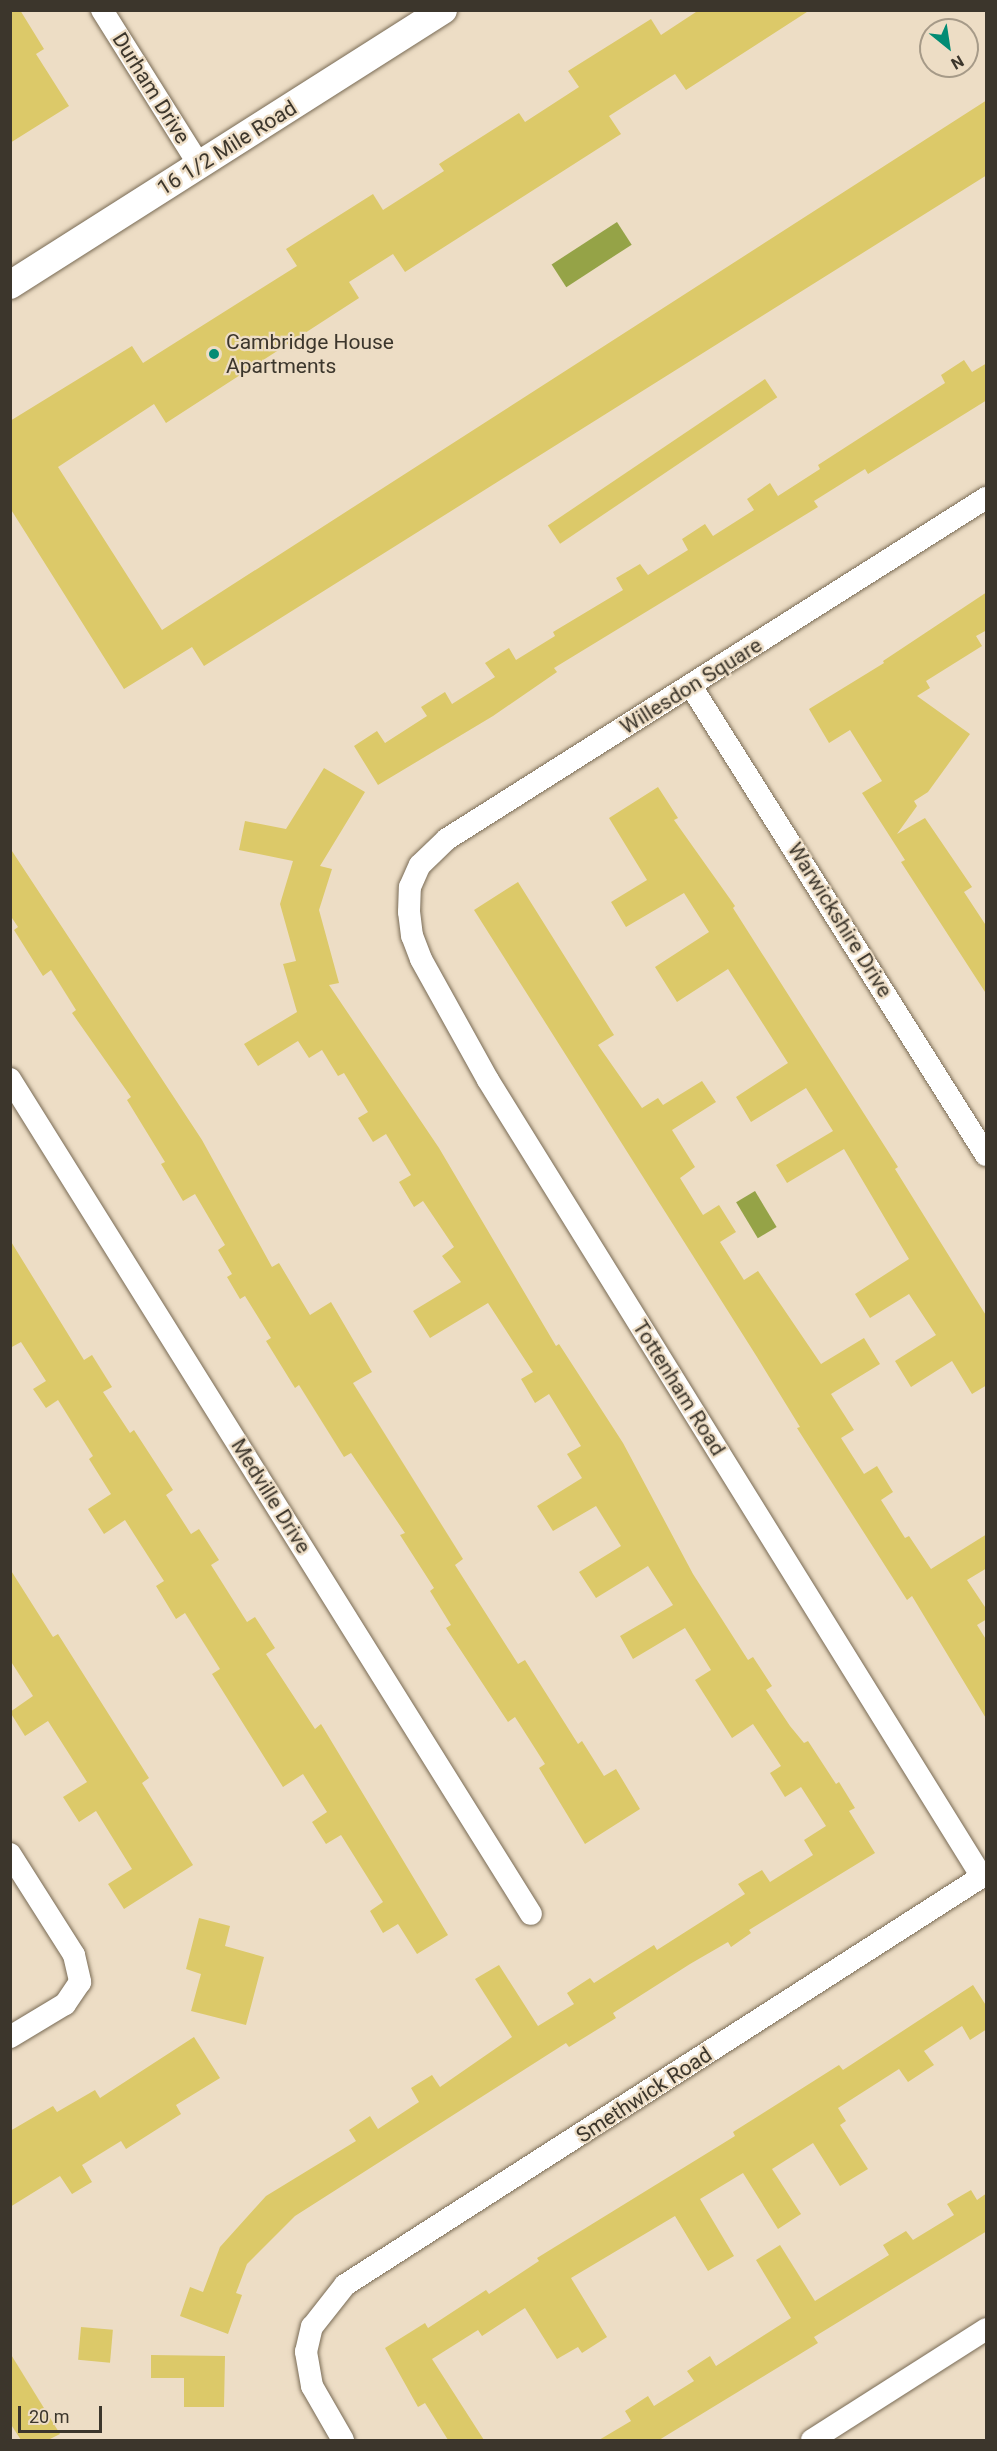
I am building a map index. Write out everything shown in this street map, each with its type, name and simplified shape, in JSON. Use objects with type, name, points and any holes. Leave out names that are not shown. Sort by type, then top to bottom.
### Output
[{"type":"street","name":"Durham Drive","points":[[102,10],[200,166]]},
{"type":"street","name":"16 1/2 Mile Road","points":[[10,285],[443,10]]},
{"type":"street","name":"Willesdon Square","points":[[410,887],[420,865],[447,839],[987,498]]},
{"type":"street","name":"Warwickshire Drive","points":[[692,686],[987,1155]]},
{"type":"street","name":"Tottenham Road","points":[[410,887],[412,936],[453,1019],[984,1875]]},
{"type":"street","name":"Medville Drive","points":[[10,1079],[531,1914]]},
{"type":"street","points":[[10,1854],[74,1955],[80,1982],[65,2004],[10,2037]]},
{"type":"street","name":"Smethwick Road","points":[[344,2440],[322,2406],[307,2371],[312,2327],[345,2285],[984,1875]]},
{"type":"street","points":[[812,2440],[987,2329]]},
{"type":"shaded area","points":[[617,222],[632,245],[566,287],[552,264]]},
{"type":"shaded area","points":[[755,1191],[777,1227],[758,1238],[736,1202]]},
{"type":"building","points":[[10,10],[20,10],[44,49],[36,54],[69,106],[10,143]]},
{"type":"building","name":"Cambridge House Apartments","points":[[699,10],[810,10],[686,90],[675,74],[609,116],[621,134],[405,272],[393,254],[349,282],[359,298],[166,423],[154,404],[58,467],[162,630],[987,100],[987,175],[204,666],[192,647],[124,689],[10,508],[10,421],[132,346],[143,363],[297,266],[286,249],[373,194],[383,210],[444,171],[439,164],[519,113],[525,122],[579,87],[568,71],[651,19],[661,35]]},
{"type":"building","points":[[964,360],[972,372],[987,363],[987,400],[868,474],[865,469],[814,501],[818,507],[554,668],[557,672],[493,716],[378,785],[354,746],[377,731],[385,743],[427,716],[421,707],[445,692],[452,704],[495,677],[485,663],[509,648],[516,660],[555,636],[553,632],[623,590],[616,578],[640,564],[648,575],[688,550],[682,539],[705,524],[713,536],[754,510],[747,499],[770,483],[778,496],[820,469],[818,465],[945,383],[941,375]]},
{"type":"building","points":[[765,379],[777,397],[560,544],[548,526]]},
{"type":"building","points":[[987,592],[987,630],[976,636],[982,646],[926,681],[930,688],[917,696],[970,734],[928,792],[914,801],[917,806],[897,834],[925,818],[972,887],[964,892],[987,927],[987,995],[901,862],[905,860],[862,793],[882,781],[850,730],[829,743],[809,709],[884,663],[883,661]]},
{"type":"building","points":[[324,768],[365,792],[320,866],[332,869],[319,910],[339,983],[329,985],[439,1148],[556,1346],[559,1344],[623,1443],[693,1574],[748,1660],[753,1657],[772,1686],[766,1690],[804,1743],[808,1741],[836,1784],[839,1782],[855,1808],[849,1811],[875,1853],[749,1930],[751,1933],[731,1947],[728,1942],[690,1964],[613,2013],[616,2018],[569,2047],[566,2043],[295,2216],[247,2264],[236,2293],[242,2295],[228,2334],[180,2316],[190,2287],[203,2292],[220,2247],[266,2196],[356,2141],[349,2130],[370,2116],[378,2129],[419,2102],[411,2088],[432,2075],[440,2087],[512,2037],[475,1979],[499,1965],[538,2026],[574,2004],[567,1993],[590,1978],[594,1983],[654,1945],[657,1950],[745,1894],[738,1884],[762,1870],[770,1882],[813,1855],[804,1840],[826,1826],[801,1787],[785,1797],[770,1773],[781,1766],[753,1724],[732,1738],[695,1680],[711,1670],[685,1628],[633,1659],[620,1636],[673,1605],[648,1566],[596,1598],[579,1572],[621,1546],[596,1506],[553,1531],[537,1506],[582,1478],[567,1454],[581,1446],[549,1394],[535,1403],[521,1379],[533,1372],[488,1303],[430,1338],[413,1311],[461,1282],[442,1256],[454,1247],[423,1201],[414,1207],[399,1182],[411,1175],[386,1134],[373,1142],[358,1118],[368,1112],[344,1073],[338,1076],[322,1050],[309,1058],[298,1041],[258,1066],[244,1044],[297,1012],[283,964],[296,961],[280,904],[293,861],[239,850],[245,821],[286,829]]},
{"type":"building","points":[[658,787],[678,818],[674,820],[735,906],[733,908],[898,1167],[895,1169],[987,1317],[987,1385],[972,1394],[952,1361],[911,1387],[895,1361],[936,1335],[909,1294],[870,1318],[855,1294],[909,1259],[844,1149],[787,1183],[776,1165],[833,1131],[806,1088],[751,1122],[736,1097],[788,1063],[728,969],[677,1002],[655,967],[709,932],[684,893],[626,927],[611,902],[647,880],[609,818]]},
{"type":"building","points":[[10,848],[202,1140],[272,1267],[279,1263],[310,1315],[331,1302],[372,1372],[353,1383],[463,1559],[455,1565],[518,1664],[525,1660],[578,1744],[582,1741],[604,1776],[616,1769],[640,1809],[585,1844],[539,1768],[545,1764],[515,1717],[508,1722],[446,1628],[451,1625],[430,1591],[434,1588],[400,1535],[405,1533],[351,1453],[344,1457],[299,1385],[295,1388],[266,1341],[271,1338],[245,1296],[240,1299],[227,1277],[232,1274],[218,1250],[225,1245],[195,1194],[183,1201],[161,1164],[165,1162],[127,1100],[131,1097],[72,1013],[76,1010],[51,970],[43,976],[14,930],[18,927],[10,915]]},
{"type":"building","points":[[518,882],[614,1035],[598,1045],[642,1108],[658,1098],[663,1105],[702,1081],[716,1102],[672,1130],[695,1167],[680,1178],[703,1215],[719,1205],[736,1232],[720,1242],[744,1280],[758,1271],[821,1364],[864,1338],[880,1364],[831,1394],[854,1430],[841,1438],[864,1474],[877,1466],[893,1492],[881,1500],[905,1538],[909,1536],[931,1569],[987,1534],[987,1568],[967,1580],[987,1610],[987,1619],[977,1625],[987,1641],[987,1720],[912,1596],[907,1600],[797,1428],[800,1427],[757,1357],[474,910]]},
{"type":"building","points":[[10,1240],[84,1360],[92,1355],[112,1387],[103,1392],[130,1433],[134,1430],[173,1490],[166,1495],[191,1534],[199,1529],[219,1560],[211,1565],[247,1622],[255,1617],[275,1648],[266,1654],[315,1729],[321,1724],[448,1935],[417,1954],[398,1924],[383,1933],[370,1911],[383,1902],[341,1835],[326,1844],[312,1822],[327,1812],[303,1774],[283,1787],[212,1674],[220,1669],[185,1613],[176,1619],[156,1586],[164,1581],[125,1520],[104,1534],[88,1509],[111,1494],[89,1459],[93,1456],[58,1400],[46,1408],[33,1389],[46,1381],[21,1342],[10,1348]]},
{"type":"building","points":[[10,1569],[53,1637],[58,1634],[149,1778],[142,1783],[193,1865],[124,1909],[108,1884],[132,1869],[96,1811],[79,1822],[63,1797],[87,1782],[48,1721],[25,1736],[10,1712],[33,1696],[10,1660]]},
{"type":"building","points":[[199,1918],[230,1926],[225,1946],[264,1957],[246,2025],[191,2011],[201,1974],[186,1969]]},
{"type":"building","points":[[973,1985],[987,2007],[987,2029],[970,2040],[962,2026],[924,2051],[934,2065],[908,2082],[899,2069],[838,2108],[846,2121],[840,2125],[868,2169],[840,2186],[813,2143],[772,2169],[801,2214],[778,2229],[743,2173],[700,2199],[734,2256],[708,2271],[675,2216],[571,2278],[607,2337],[582,2353],[578,2347],[557,2359],[525,2308],[482,2336],[478,2330],[432,2359],[484,2440],[448,2440],[425,2403],[418,2407],[385,2348],[425,2323],[428,2328],[486,2290],[489,2294],[539,2261],[537,2258],[735,2136],[733,2132],[839,2065],[843,2070]]},
{"type":"building","points":[[194,2037],[220,2078],[176,2105],[181,2114],[126,2149],[121,2141],[82,2165],[92,2182],[72,2194],[60,2176],[10,2207],[10,2131],[53,2106],[57,2112],[95,2090],[100,2098]]},
{"type":"building","points":[[971,2190],[977,2200],[987,2193],[987,2231],[814,2337],[818,2343],[659,2440],[599,2440],[631,2421],[625,2411],[648,2396],[654,2406],[694,2381],[687,2371],[710,2356],[716,2366],[791,2318],[756,2260],[780,2245],[815,2301],[889,2255],[883,2245],[906,2231],[913,2240],[954,2215],[947,2204]]},
{"type":"building","points":[[81,2327],[113,2330],[110,2363],[78,2360]]},
{"type":"building","points":[[10,2353],[60,2434],[48,2440],[21,2440],[10,2423]]},
{"type":"building","points":[[151,2355],[225,2356],[224,2407],[184,2407],[184,2378],[151,2378]]},
{"type":"place","name":"Cambridge House Apartments","points":[[214,354]]}]
